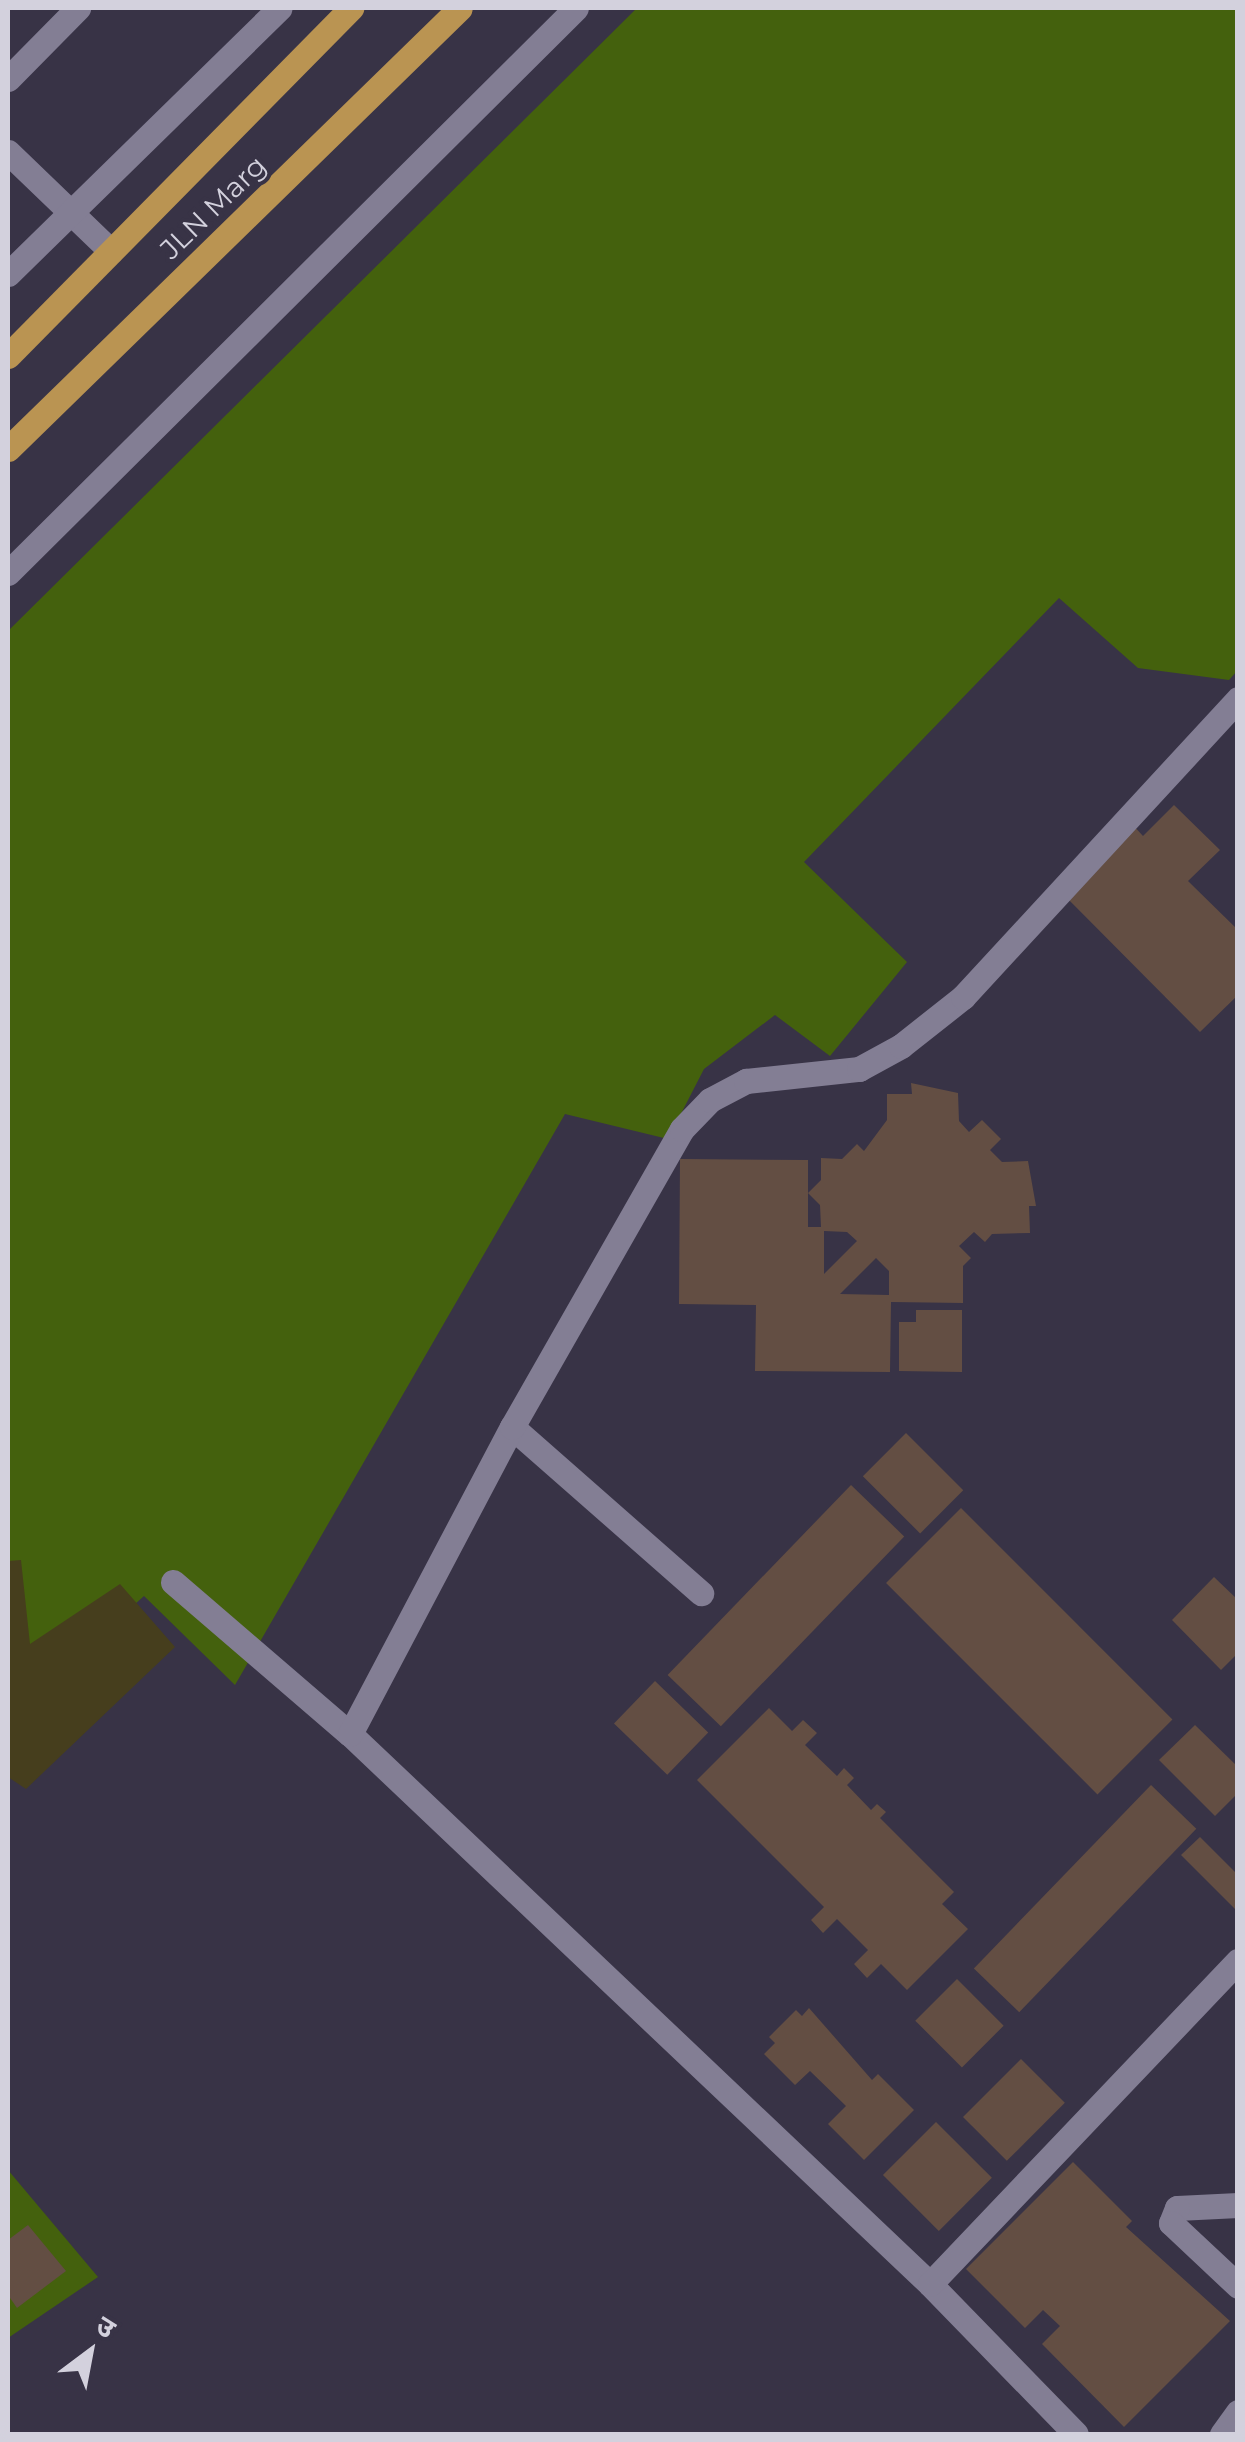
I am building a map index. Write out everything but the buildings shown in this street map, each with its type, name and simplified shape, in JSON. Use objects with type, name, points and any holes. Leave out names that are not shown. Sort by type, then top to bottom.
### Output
[{"type":"main road","name":"JLN Marg","points":[[8,356],[351,8]]},
{"type":"main road","name":"JLN Marg","points":[[8,449],[460,8]]},
{"type":"street","points":[[8,79],[78,8]]},
{"type":"street","points":[[8,274],[280,8]]},
{"type":"street","points":[[8,573],[576,8]]},
{"type":"street","points":[[8,152],[111,251]]},
{"type":"street","points":[[350,1734],[512,1427],[649,1181],[710,1100],[746,1081],[858,1069],[901,1046],[963,997],[1238,698]]},
{"type":"street","points":[[512,1427],[702,1593]]},
{"type":"street","points":[[173,1582],[350,1734],[930,2284],[1076,2434]]},
{"type":"street","points":[[930,2284],[1238,1962]]},
{"type":"street","points":[[1238,2206],[1177,2208],[1171,2223],[1238,2286]]},
{"type":"street","points":[[1222,2434],[1238,2412]]},
{"type":"green space","points":[[637,8],[1237,8],[1237,671],[1229,680],[1138,668],[1059,598],[804,862],[907,962],[830,1056],[775,1015],[704,1069],[668,1139],[565,1114],[235,1685],[144,1596],[8,1718],[8,631]]},
{"type":"green space","points":[[8,2170],[98,2277],[8,2338]]},
{"type":"sand","points":[[21,1560],[30,1644],[120,1584],[175,1647],[26,1789],[8,1777],[8,1561]]}]
